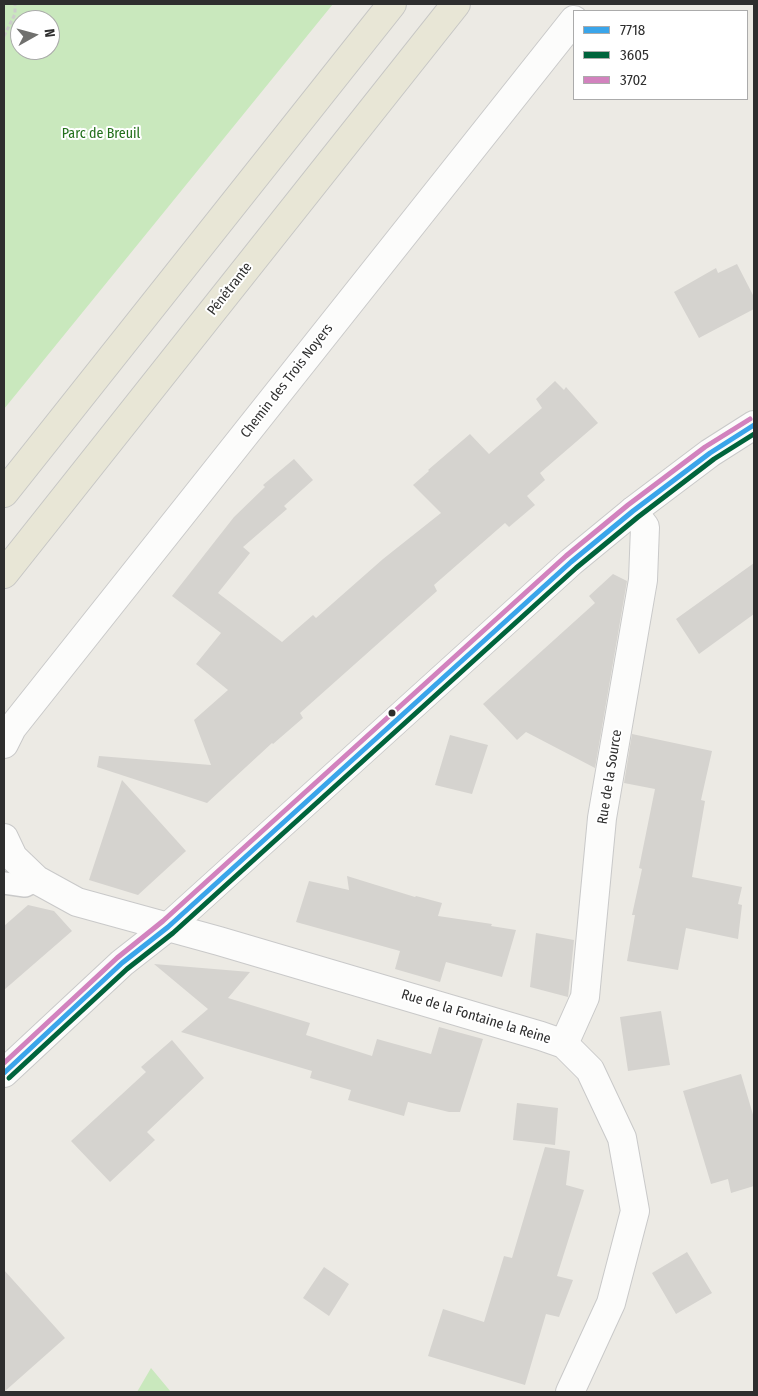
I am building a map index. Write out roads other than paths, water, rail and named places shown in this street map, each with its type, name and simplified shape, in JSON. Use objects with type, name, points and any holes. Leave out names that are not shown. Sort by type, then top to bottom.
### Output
[{"type":"main road","points":[[4,493],[392,4]]},
{"type":"main road","name":"Pénétrante","points":[[4,574],[456,4]]},
{"type":"street","name":"Chemin des Trois Noyers","points":[[4,744],[12,728],[573,21]]},
{"type":"street","points":[[4,1073],[122,963],[168,927],[498,626],[571,562],[632,511],[710,453],[754,425]]},
{"type":"street","name":"Rue de la Source","points":[[564,1044],[585,997],[602,818],[643,580],[645,527],[632,511]]},
{"type":"street","points":[[4,838],[14,857],[37,880],[77,902],[168,927]]},
{"type":"street","name":"Rue de la Fontaine la Reine","points":[[168,927],[541,1036],[564,1044],[590,1070],[622,1138],[635,1211],[611,1303],[570,1392]]},
{"type":"lane","points":[[4,883],[26,886],[37,880]]},
{"type":"park label","name":"Parc de Breuil","points":[[101,134]]}]
